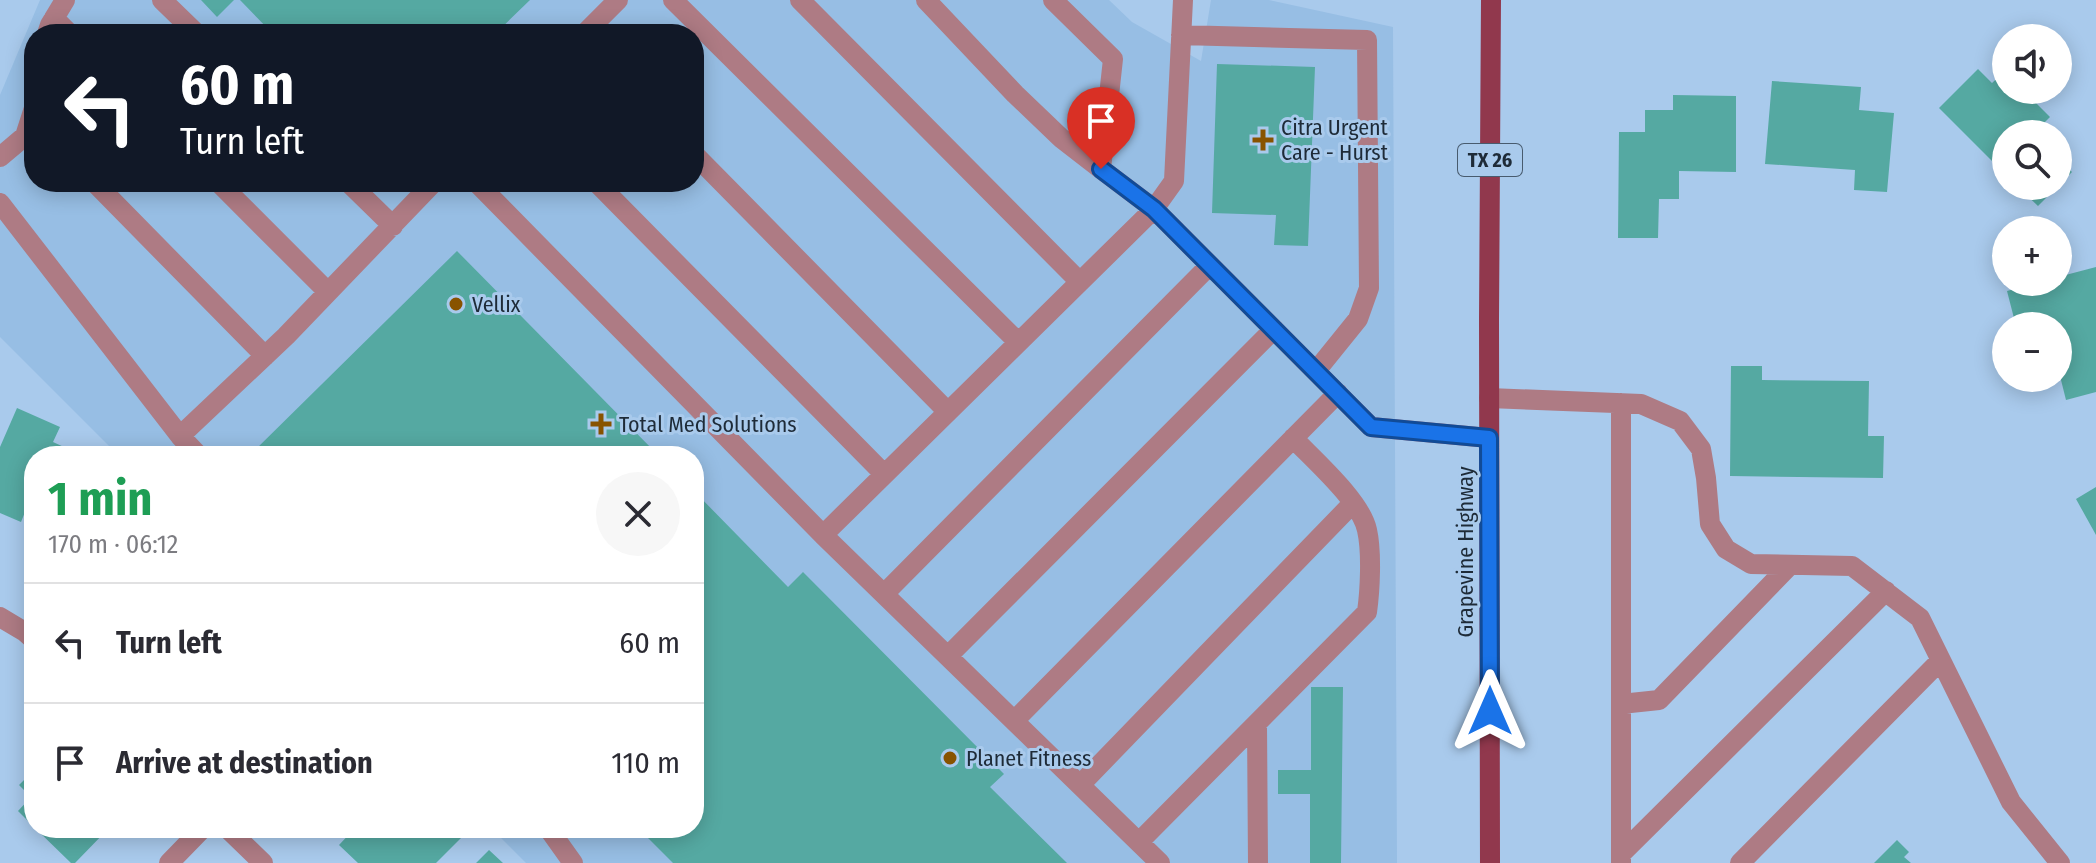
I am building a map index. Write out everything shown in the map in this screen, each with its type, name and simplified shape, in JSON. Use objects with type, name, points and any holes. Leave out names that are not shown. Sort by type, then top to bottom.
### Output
[{"type":"main road","name":"Grapevine Highway","points":[[1490,863],[1491,0]]},
{"type":"street","points":[[162,0],[187,24]]},
{"type":"street","points":[[594,24],[618,0]]},
{"type":"street","points":[[673,0],[697,24]]},
{"type":"street","points":[[800,0],[1080,282]]},
{"type":"street","points":[[926,0],[1061,138],[1154,209],[1371,427],[1489,438]]},
{"type":"street","points":[[1053,0],[1113,59],[1101,169]]},
{"type":"street","points":[[823,535],[1154,209],[1174,181],[1183,0]]},
{"type":"street","points":[[704,31],[1018,342]]},
{"type":"street","points":[[1181,35],[1367,40],[1369,288],[1358,319],[1316,371]]},
{"type":"street","points":[[0,157],[24,137]]},
{"type":"street","points":[[704,164],[948,412]]},
{"type":"street","points":[[104,192],[265,356]]},
{"type":"street","points":[[228,192],[328,292]]},
{"type":"street","points":[[358,192],[393,226]]},
{"type":"street","points":[[180,436],[265,356],[425,192]]},
{"type":"street","points":[[486,192],[823,535],[1160,863]]},
{"type":"street","points":[[606,192],[884,474]]},
{"type":"street","points":[[0,203],[190,446]]},
{"type":"street","points":[[884,594],[1210,265]]},
{"type":"street","points":[[948,656],[1274,329]]},
{"type":"street","points":[[1014,721],[1338,393]]},
{"type":"street","points":[[1489,398],[1641,404],[1680,421],[1701,449],[1710,524],[1726,549],[1751,564],[1852,566],[1920,618],[2011,802],[2060,863]]},
{"type":"street","points":[[1621,403],[1621,858]]},
{"type":"street","points":[[1139,842],[1367,612],[1370,591],[1367,528],[1350,496],[1293,438]]},
{"type":"street","points":[[1080,785],[1353,503]]},
{"type":"street","points":[[1621,704],[1659,700],[1790,565]]},
{"type":"street","points":[[1621,858],[1886,591]]},
{"type":"street","points":[[0,617],[24,631]]},
{"type":"street","points":[[1740,863],[1941,660]]},
{"type":"street","points":[[1257,725],[1258,863]]},
{"type":"street","points":[[169,863],[193,838]]},
{"type":"street","points":[[237,838],[263,863]]},
{"type":"street","points":[[555,838],[573,863]]},
{"type":"shaded area","points":[[40,0],[1109,0],[1132,22],[1201,61],[1211,0],[1269,0],[1393,27],[1397,863],[526,863],[501,838],[704,838],[704,446],[109,446],[0,337],[0,95],[24,38],[24,192],[704,192],[704,24],[30,24]]},
{"type":"building","points":[[201,0],[234,0],[217,17]]},
{"type":"building","points":[[240,0],[530,0],[505,24],[263,24]]},
{"type":"building","name":"Citra Urgent Care - Hurst","points":[[1217,64],[1315,67],[1308,246],[1274,245],[1276,215],[1212,213]]},
{"type":"building","points":[[1978,69],[1992,83],[1992,104],[2037,104],[2050,117],[2047,120],[1992,120],[1992,161],[1939,108]]},
{"type":"building","points":[[1772,81],[1861,87],[1859,110],[1894,113],[1887,192],[1854,190],[1855,170],[1765,164]]},
{"type":"building","points":[[1673,95],[1736,96],[1736,172],[1679,171],[1679,199],[1659,199],[1658,238],[1618,238],[1619,132],[1645,132],[1645,110],[1673,110]]},
{"type":"building","name":"Vellix","points":[[457,251],[649,446],[259,446]]},
{"type":"building","points":[[2096,267],[2096,392],[2066,400],[2064,392],[2072,392],[2072,312],[2012,312],[2008,296],[2072,296],[2072,273]]},
{"type":"building","points":[[1731,366],[1762,366],[1762,380],[1869,381],[1868,436],[1884,436],[1883,478],[1730,476]]},
{"type":"building","points":[[17,408],[60,427],[53,442],[62,446],[24,446],[24,514],[21,522],[0,513],[0,447]]},
{"type":"building","points":[[2096,487],[2096,535],[2076,499]]},
{"type":"building","points":[[704,501],[788,587],[803,572],[1004,774],[990,787],[1067,863],[673,863],[648,838],[704,838]]},
{"type":"building","points":[[1311,687],[1343,687],[1341,863],[1310,863],[1310,794],[1278,794],[1278,770],[1311,770]]},
{"type":"building","points":[[45,838],[99,838],[75,863],[71,863]]},
{"type":"building","points":[[346,838],[461,838],[436,863],[358,863],[339,845]]},
{"type":"building","points":[[1897,840],[1909,852],[1904,857],[1911,863],[1874,863]]},
{"type":"building","points":[[489,850],[503,863],[476,863]]},
{"type":"place","name":"Citra Urgent Care - Hurst","points":[[1263,140]]},
{"type":"place","name":"Vellix","points":[[456,304]]},
{"type":"place","name":"Total Med Solutions","points":[[601,424]]},
{"type":"place","name":"Planet Fitness","points":[[950,758]]},
{"type":"route","points":[[1101,169],[1154,209],[1371,427],[1489,438],[1490,711]]}]
